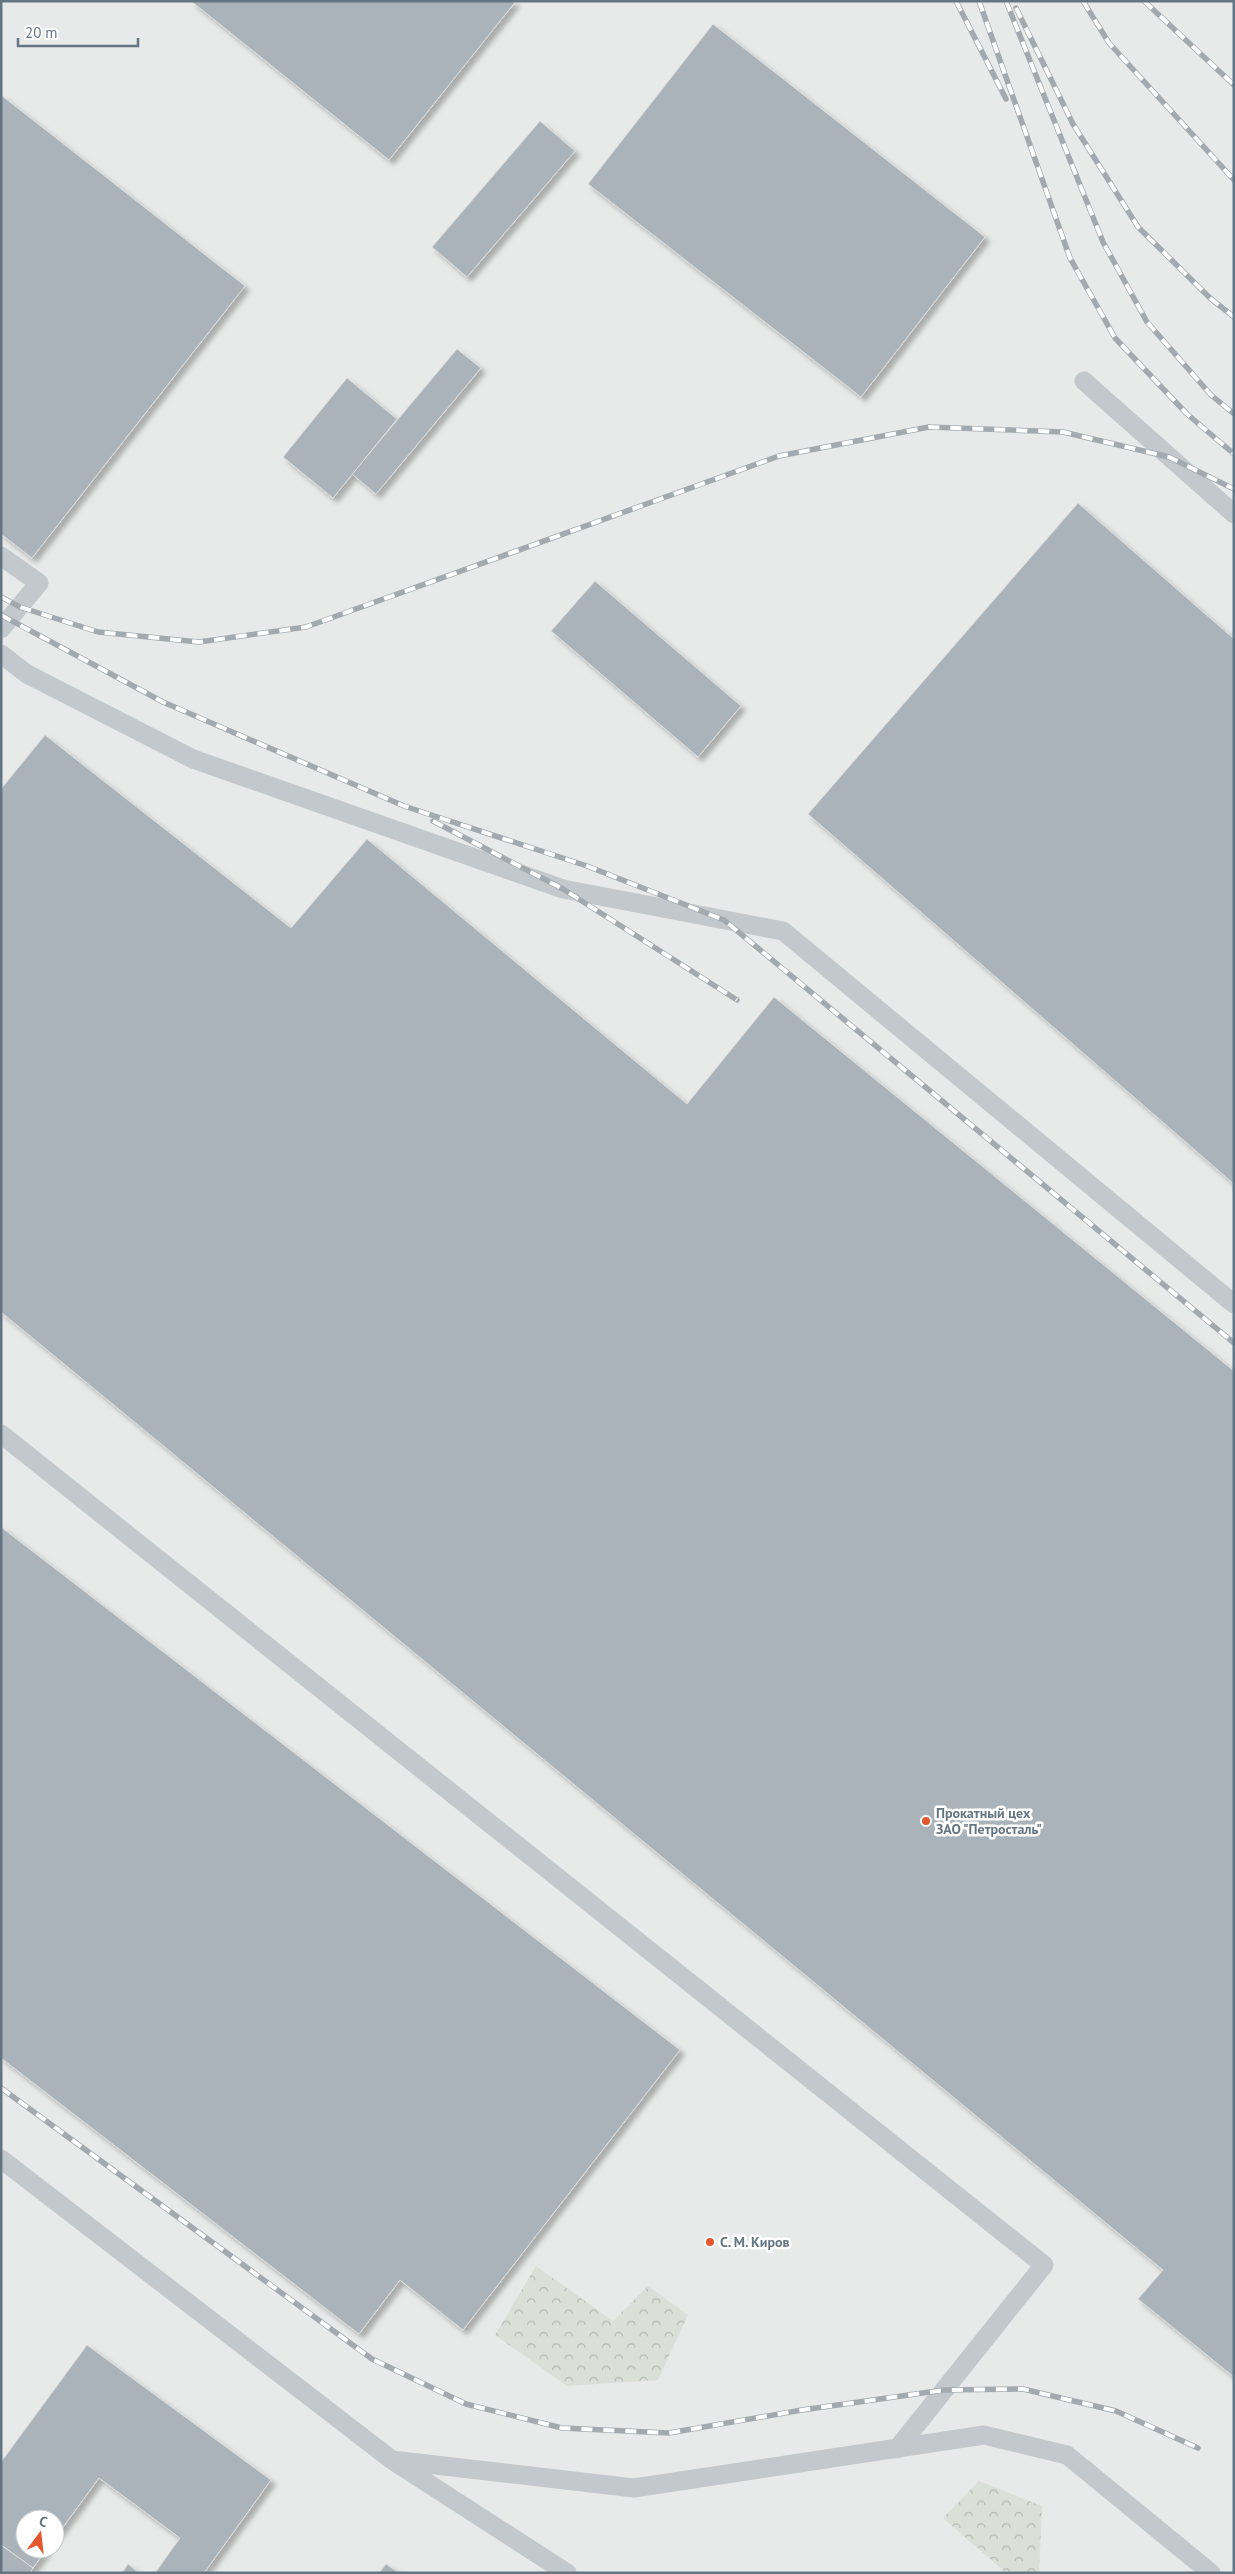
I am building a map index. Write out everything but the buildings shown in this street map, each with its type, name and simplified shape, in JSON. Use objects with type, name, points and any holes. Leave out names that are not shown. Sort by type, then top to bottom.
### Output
[{"type":"lane","points":[[1084,381],[1234,514]]},
{"type":"lane","points":[[1,556],[39,583],[1,629]]},
{"type":"lane","points":[[1,654],[27,674],[193,759],[563,889],[783,931],[1234,1304]]},
{"type":"lane","points":[[1,1434],[1044,2265],[897,2449]]},
{"type":"lane","points":[[1,2159],[392,2460],[567,2573]]},
{"type":"lane","points":[[392,2460],[634,2488],[984,2435],[1067,2455],[1211,2573]]},
{"type":"shaded area","points":[[1,1],[1234,1],[1234,2573],[1,2573]]},
{"type":"green space","points":[[536,2266],[613,2321],[648,2286],[688,2315],[658,2380],[567,2386],[495,2335]]},
{"type":"green space","points":[[979,2481],[1042,2506],[1039,2573],[1006,2573],[943,2518]]},
{"type":"railway","points":[[956,1],[1006,99]]},
{"type":"railway","points":[[979,1],[1070,258],[1115,338],[1187,414],[1234,454]]},
{"type":"railway","points":[[1006,1],[1103,242],[1147,322],[1211,395],[1234,414]]},
{"type":"railway","points":[[1083,1],[1109,43],[1234,180]]},
{"type":"railway","points":[[1144,1],[1234,85]]},
{"type":"railway","points":[[1016,8],[1073,124],[1138,227],[1210,298],[1234,317]]},
{"type":"railway","points":[[1,597],[20,607],[98,632],[199,642],[306,627],[779,456],[929,427],[1063,432],[1169,457],[1234,489]]},
{"type":"railway","points":[[1,615],[163,702],[404,806],[587,866],[724,920],[1234,1343]]},
{"type":"railway","points":[[433,821],[563,889],[737,1000]]},
{"type":"railway","points":[[1,2088],[372,2359],[466,2404],[562,2428],[669,2433],[802,2410],[944,2390],[1023,2389],[1116,2411],[1198,2448]]},
{"type":"place","name":"Прокатный цех ЗАО \"Петросталь\"","points":[[926,1821]]},
{"type":"place","name":"С. М. Киров","points":[[710,2242]]}]
